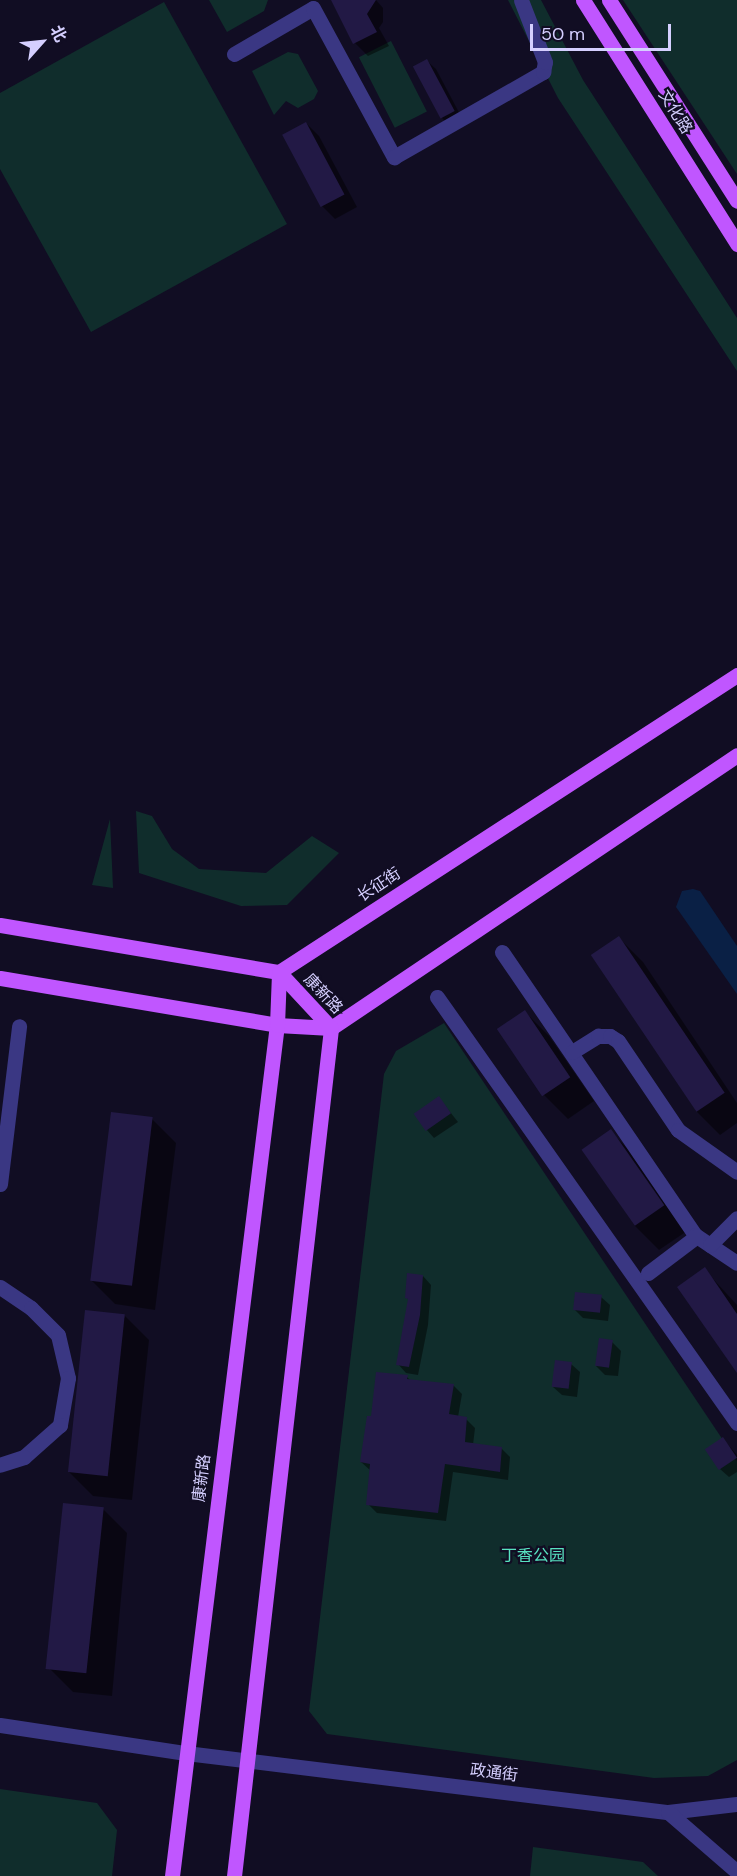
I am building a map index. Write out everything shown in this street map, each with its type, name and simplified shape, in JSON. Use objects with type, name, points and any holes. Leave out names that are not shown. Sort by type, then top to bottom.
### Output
[{"type":"main road","name":"文化路","points":[[583,0],[737,244]]},
{"type":"main road","name":"文化路","points":[[609,0],[737,201]]},
{"type":"main road","name":"长征街","points":[[279,972],[737,675]]},
{"type":"main road","points":[[0,978],[277,1025],[331,1028],[737,755]]},
{"type":"main road","points":[[0,925],[279,972]]},
{"type":"main road","name":"康新路","points":[[172,1876],[277,1025],[279,972]]},
{"type":"main road","name":"康新路","points":[[234,1876],[331,1028],[279,972]]},
{"type":"street","points":[[234,54],[313,8],[394,157],[543,72],[545,62],[521,0]]},
{"type":"street","points":[[502,952],[704,1241],[737,1263]]},
{"type":"street","points":[[436,997],[737,1422]]},
{"type":"street","points":[[0,1184],[19,1026]]},
{"type":"street","points":[[572,1052],[598,1036],[610,1036],[618,1041],[678,1130],[737,1172]]},
{"type":"street","points":[[648,1273],[704,1241],[737,1218]]},
{"type":"street","points":[[0,1287],[31,1308],[58,1335],[68,1378],[60,1425],[24,1457],[0,1465]]},
{"type":"street","points":[[0,1725],[186,1753]]},
{"type":"street","name":"政通街","points":[[186,1753],[668,1812],[737,1804]]},
{"type":"street","points":[[668,1812],[736,1869]]},
{"type":"green space","points":[[209,0],[268,0],[264,11],[227,32]]},
{"type":"green space","points":[[508,0],[541,0],[583,80],[737,318],[737,371],[558,98]]},
{"type":"green space","points":[[623,0],[737,0],[737,174]]},
{"type":"green space","points":[[164,2],[287,224],[91,332],[0,169],[0,93]]},
{"type":"green space","points":[[391,41],[427,111],[395,128],[359,57]]},
{"type":"green space","points":[[288,52],[298,54],[318,91],[314,99],[298,108],[286,101],[274,115],[252,71]]},
{"type":"green space","points":[[136,811],[152,816],[172,849],[199,869],[266,873],[312,836],[339,853],[287,905],[241,906],[139,873]]},
{"type":"green space","points":[[110,819],[113,888],[92,885]]},
{"type":"green space","name":"丁香公园","points":[[444,1023],[737,1461],[737,1760],[708,1776],[654,1778],[327,1734],[309,1711],[384,1074],[396,1051]]},
{"type":"green space","points":[[0,1789],[97,1803],[117,1830],[112,1876],[0,1876]]},
{"type":"green space","points":[[533,1847],[643,1862],[658,1876],[530,1876]]},
{"type":"water","points":[[693,889],[700,891],[737,946],[737,994],[676,907],[682,891]]},
{"type":"building","points":[[331,0],[376,0],[367,14],[377,32],[353,44]]},
{"type":"building","points":[[427,59],[455,111],[441,119],[413,67]]},
{"type":"building","points":[[306,122],[344,194],[321,207],[282,135]]},
{"type":"building","points":[[619,936],[725,1093],[697,1112],[591,955]]},
{"type":"building","points":[[525,1010],[570,1077],[542,1096],[497,1029]]},
{"type":"building","points":[[439,1096],[451,1113],[426,1131],[414,1114]]},
{"type":"building","points":[[111,1112],[153,1117],[132,1286],[90,1281]]},
{"type":"building","points":[[611,1129],[664,1205],[635,1226],[582,1150]]},
{"type":"building","points":[[705,1267],[737,1314],[737,1373],[677,1287]]},
{"type":"building","points":[[407,1273],[423,1275],[420,1315],[409,1367],[396,1365],[408,1299],[405,1298]]},
{"type":"building","points":[[575,1292],[602,1295],[600,1313],[573,1310]]},
{"type":"building","points":[[85,1310],[125,1314],[108,1476],[68,1472]]},
{"type":"building","points":[[599,1338],[613,1340],[609,1368],[595,1366]]},
{"type":"building","points":[[555,1360],[572,1362],[569,1389],[552,1387]]},
{"type":"building","points":[[376,1372],[408,1375],[407,1379],[454,1384],[449,1414],[467,1417],[465,1442],[502,1447],[500,1472],[445,1464],[438,1513],[366,1505],[370,1464],[360,1462],[367,1416],[371,1416]]},
{"type":"building","points":[[723,1437],[737,1458],[719,1470],[705,1449]]},
{"type":"building","points":[[63,1503],[104,1507],[86,1673],[46,1669]]}]
